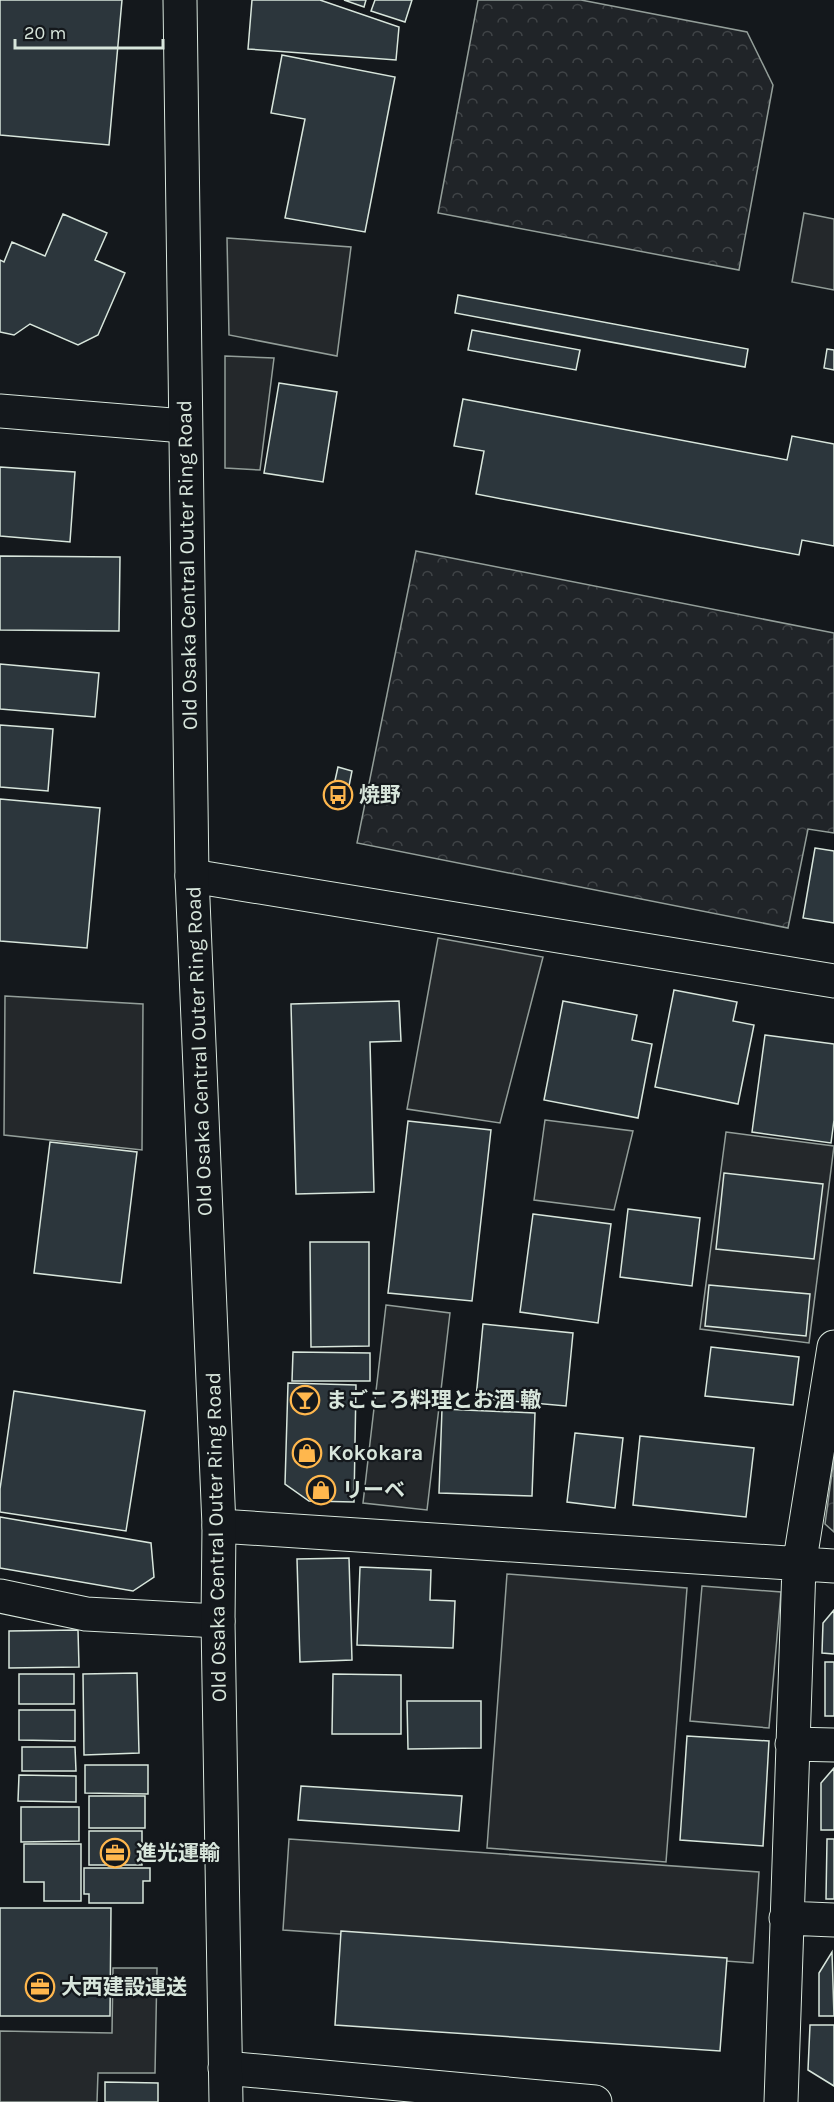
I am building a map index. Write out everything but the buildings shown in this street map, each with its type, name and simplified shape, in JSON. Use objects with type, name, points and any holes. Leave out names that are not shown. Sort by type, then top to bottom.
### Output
[{"type":"street","name":"Old Osaka Central Outer Ring Road","points":[[180,0],[184,426],[192,876],[219,1526],[218,1621],[226,2102]]},
{"type":"street","points":[[0,411],[184,426]]},
{"type":"street","points":[[192,876],[834,981]]},
{"type":"street","points":[[781,2102],[799,1566],[834,1347]]},
{"type":"street","points":[[219,1526],[799,1566],[834,1566]]},
{"type":"street","points":[[0,1596],[86,1614],[218,1621]]},
{"type":"street","points":[[792,1744],[834,1745]]},
{"type":"street","points":[[786,1918],[834,1920]]},
{"type":"street","points":[[225,2068],[595,2102]]},
{"type":"green space","points":[[478,0],[581,0],[747,32],[773,85],[739,270],[438,213]]},
{"type":"green space","points":[[416,551],[834,633],[834,833],[808,829],[788,928],[357,843]]},
{"type":"green space","points":[[834,1458],[834,1532],[825,1524]]},
{"type":"shaded area","points":[[804,213],[834,219],[834,290],[792,282]]},
{"type":"shaded area","points":[[227,238],[351,247],[337,356],[229,335]]},
{"type":"shaded area","points":[[225,356],[274,358],[260,470],[225,468]]},
{"type":"shaded area","points":[[438,938],[543,957],[500,1123],[407,1109]]},
{"type":"shaded area","points":[[5,996],[143,1004],[142,1150],[4,1135]]},
{"type":"shaded area","points":[[545,1120],[633,1131],[614,1210],[534,1200]]},
{"type":"shaded area","points":[[726,1132],[834,1146],[809,1343],[700,1329]]},
{"type":"shaded area","points":[[386,1305],[450,1313],[427,1510],[363,1503]]},
{"type":"shaded area","points":[[507,1574],[687,1588],[666,1862],[487,1848]]},
{"type":"shaded area","points":[[702,1586],[781,1592],[769,1728],[690,1721]]},
{"type":"shaded area","points":[[289,1839],[759,1872],[753,1963],[283,1930]]},
{"type":"shaded area","points":[[113,1968],[157,1968],[155,2073],[98,2073],[97,2102],[0,2102],[0,2031],[112,2033]]},
{"type":"place","name":"焼野","points":[[338,795]]},
{"type":"place","name":"まごころ料理とお酒 轍","points":[[305,1400]]},
{"type":"place","name":"Kokokara","points":[[307,1453]]},
{"type":"place","name":"リーベ","points":[[321,1490]]},
{"type":"place","name":"進光運輸","points":[[115,1853]]},
{"type":"place","name":"大西建設運送","points":[[40,1987]]}]
